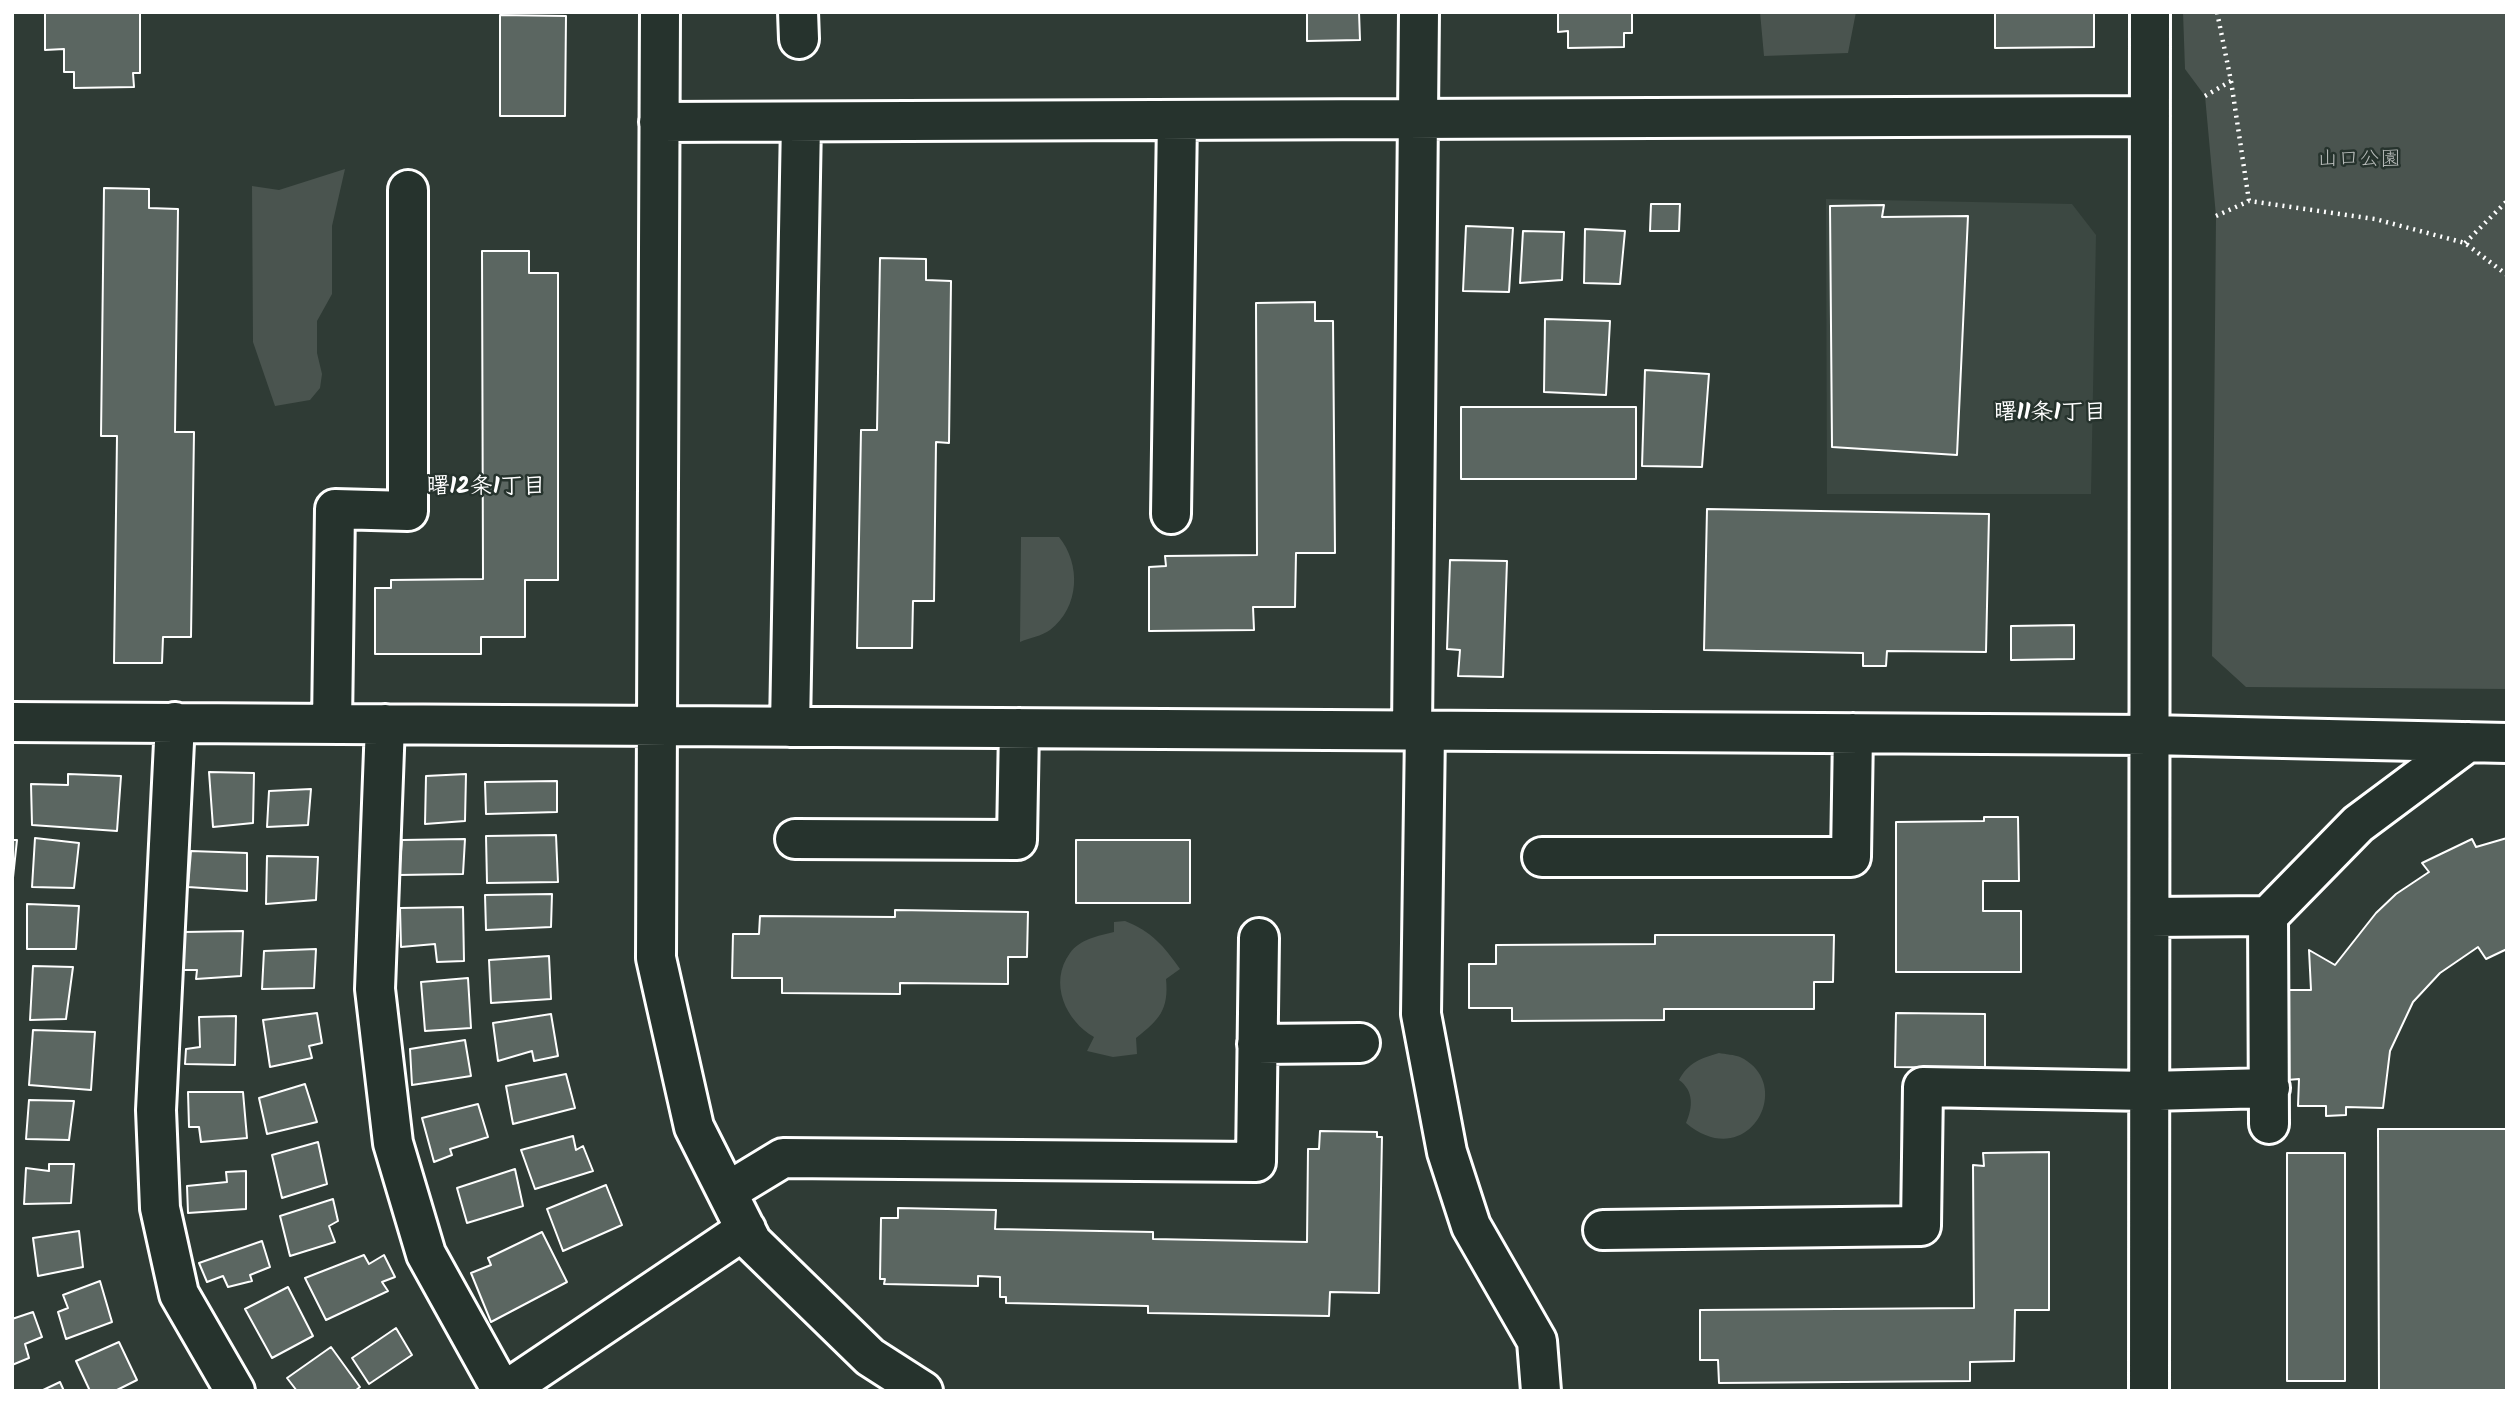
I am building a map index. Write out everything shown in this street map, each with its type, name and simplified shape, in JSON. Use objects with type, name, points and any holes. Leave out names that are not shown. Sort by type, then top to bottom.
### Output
[{"type":"street","points":[[660,12],[656,958],[694,1127],[752,1242],[870,1357],[923,1391]]},
{"type":"street","points":[[1419,12],[1418,731],[1421,1014],[1447,1152],[1471,1226],[1537,1341],[1541,1391]]},
{"type":"street","points":[[2149,1391],[2150,12]]},
{"type":"street","points":[[659,122],[2150,116]]},
{"type":"street","points":[[1171,514],[1177,120]]},
{"type":"street","points":[[790,727],[801,122]]},
{"type":"street","points":[[332,724],[335,509],[408,511],[408,190]]},
{"type":"street","points":[[12,722],[2150,735],[2507,743]]},
{"type":"street","points":[[175,722],[156,1110],[160,1208],[179,1294],[235,1391]]},
{"type":"street","points":[[385,724],[375,989],[394,1143],[426,1254],[503,1391],[746,1230]]},
{"type":"street","points":[[795,839],[1017,839],[1019,728]]},
{"type":"street","points":[[1542,857],[1851,857],[1853,733]]},
{"type":"street","points":[[1603,1230],[1921,1226],[1923,1087],[2149,1091],[2269,1106],[2268,916],[2358,824],[2468,742]]},
{"type":"street","points":[[2150,917],[2268,916]]},
{"type":"street","points":[[727,1192],[783,1158],[1256,1162],[1259,938]]},
{"type":"street","points":[[1257,1044],[1360,1043]]},
{"type":"path","points":[[2217,12],[2231,81],[2249,201]]},
{"type":"path","points":[[2205,96],[2231,81]]},
{"type":"path","points":[[2216,216],[2249,201],[2375,219],[2465,243],[2507,275]]},
{"type":"path","points":[[2465,243],[2507,201]]},
{"type":"shaded area","points":[[1826,199],[2072,204],[2096,235],[2091,494],[1827,494]]},
{"type":"green space","points":[[1760,12],[1856,12],[1848,53],[1764,56]]},
{"type":"green space","name":"山口公園","points":[[2183,12],[2507,12],[2507,689],[2246,687],[2212,656],[2216,216],[2205,96],[2185,69]]},
{"type":"green space","points":[[345,169],[332,226],[332,294],[317,321],[317,353],[322,374],[320,388],[310,400],[275,406],[253,342],[252,186],[279,190]]},
{"type":"green space","points":[[1021,537],[1059,537],[1071,560],[1074,585],[1072,598],[1060,621],[1047,632],[1020,642]]},
{"type":"green space","points":[[1125,921],[1156,940],[1180,969],[1166,979],[1166,999],[1161,1013],[1151,1026],[1136,1038],[1137,1054],[1113,1057],[1087,1051],[1094,1037],[1075,1021],[1068,1011],[1063,1000],[1061,977],[1064,965],[1074,948],[1090,939],[1114,932],[1114,922]]},
{"type":"green space","points":[[1719,1053],[1740,1057],[1757,1070],[1764,1086],[1764,1103],[1758,1120],[1745,1132],[1729,1138],[1708,1136],[1686,1123],[1691,1100],[1684,1084],[1679,1080],[1696,1062]]},
{"type":"building","points":[[45,12],[140,12],[140,73],[133,73],[134,87],[74,88],[74,72],[64,72],[64,49],[45,50]]},
{"type":"building","points":[[1307,12],[1359,12],[1360,40],[1307,41]]},
{"type":"building","points":[[1558,12],[1632,12],[1632,33],[1624,33],[1624,47],[1568,48],[1568,31],[1558,32]]},
{"type":"building","points":[[1995,12],[2094,12],[2094,47],[1995,48]]},
{"type":"building","points":[[500,15],[566,16],[565,116],[500,116]]},
{"type":"building","points":[[104,188],[149,189],[149,208],[178,209],[175,432],[194,432],[191,637],[163,637],[162,663],[114,663],[117,436],[101,436]]},
{"type":"building","points":[[1651,204],[1680,204],[1679,231],[1650,231]]},
{"type":"building","points":[[1884,205],[1882,217],[1968,216],[1957,455],[1832,447],[1830,206]]},
{"type":"building","points":[[1466,226],[1513,228],[1509,292],[1463,291]]},
{"type":"building","points":[[1585,229],[1625,231],[1620,284],[1584,283]]},
{"type":"building","points":[[1523,231],[1564,232],[1562,280],[1520,283]]},
{"type":"building","points":[[482,251],[529,251],[529,273],[558,273],[558,580],[525,580],[525,637],[481,637],[481,654],[375,654],[375,588],[391,588],[391,580],[483,579]]},
{"type":"building","points":[[880,258],[926,259],[926,280],[951,281],[949,443],[936,442],[934,601],[913,601],[912,648],[857,648],[861,430],[877,430]]},
{"type":"building","points":[[1315,302],[1315,321],[1333,321],[1335,553],[1296,553],[1295,607],[1253,607],[1254,630],[1149,631],[1149,567],[1166,566],[1165,556],[1257,555],[1256,303]]},
{"type":"building","points":[[1545,319],[1610,321],[1606,395],[1544,392]]},
{"type":"building","points":[[1645,370],[1709,374],[1702,467],[1642,466]]},
{"type":"building","points":[[1461,407],[1636,407],[1636,479],[1461,479]]},
{"type":"building","points":[[1707,509],[1989,514],[1986,652],[1887,651],[1886,666],[1863,666],[1863,653],[1704,650]]},
{"type":"building","points":[[1450,560],[1507,561],[1503,677],[1458,676],[1460,650],[1447,649]]},
{"type":"building","points":[[2074,625],[2074,659],[2011,660],[2011,626]]},
{"type":"building","points":[[209,772],[254,773],[253,823],[213,827]]},
{"type":"building","points":[[68,774],[121,776],[117,831],[32,825],[31,784],[68,785]]},
{"type":"building","points":[[466,774],[465,821],[425,824],[426,776]]},
{"type":"building","points":[[557,781],[557,812],[486,814],[485,782]]},
{"type":"building","points":[[311,789],[308,825],[267,827],[269,791]]},
{"type":"building","points":[[1984,817],[2018,817],[2019,881],[1983,881],[1983,911],[2021,911],[2021,972],[1896,972],[1896,822],[1984,821]]},
{"type":"building","points":[[556,835],[558,882],[487,883],[486,836]]},
{"type":"building","points":[[35,838],[79,843],[74,888],[32,887]]},
{"type":"building","points":[[2507,838],[2507,949],[2486,959],[2478,947],[2440,973],[2413,1002],[2390,1051],[2383,1108],[2346,1107],[2346,1115],[2326,1116],[2326,1106],[2298,1106],[2299,1079],[2287,1080],[2287,990],[2311,990],[2309,950],[2335,965],[2376,913],[2396,894],[2429,872],[2422,863],[2472,839],[2476,847]]},
{"type":"building","points":[[465,839],[463,874],[399,875],[402,840]]},
{"type":"building","points":[[12,840],[17,840],[12,887]]},
{"type":"building","points":[[1076,840],[1190,840],[1190,903],[1076,903]]},
{"type":"building","points":[[191,851],[247,853],[247,891],[188,887]]},
{"type":"building","points":[[267,856],[318,857],[316,900],[266,904]]},
{"type":"building","points":[[552,894],[551,927],[486,930],[485,895]]},
{"type":"building","points":[[27,904],[79,906],[76,949],[27,949]]},
{"type":"building","points":[[463,907],[464,961],[437,962],[435,944],[401,947],[400,908]]},
{"type":"building","points":[[895,910],[1028,912],[1027,957],[1008,957],[1008,984],[900,983],[900,994],[782,993],[782,978],[732,978],[733,934],[759,934],[760,916],[895,917]]},
{"type":"building","points":[[243,931],[241,976],[196,979],[197,970],[183,970],[184,932]]},
{"type":"building","points":[[1655,935],[1834,935],[1833,982],[1814,982],[1814,1009],[1664,1009],[1664,1020],[1512,1021],[1512,1008],[1469,1008],[1469,964],[1496,964],[1496,945],[1655,944]]},
{"type":"building","points":[[316,949],[314,988],[262,989],[264,951]]},
{"type":"building","points":[[549,956],[551,999],[491,1003],[489,960]]},
{"type":"building","points":[[33,966],[73,967],[66,1019],[30,1020]]},
{"type":"building","points":[[468,978],[471,1028],[425,1031],[421,982]]},
{"type":"building","points":[[317,1013],[322,1043],[309,1046],[312,1058],[270,1067],[263,1020]]},
{"type":"building","points":[[1896,1013],[1985,1014],[1985,1068],[1895,1067]]},
{"type":"building","points":[[551,1014],[558,1056],[534,1061],[532,1051],[498,1061],[493,1023]]},
{"type":"building","points":[[236,1016],[235,1065],[185,1064],[186,1049],[200,1047],[199,1017]]},
{"type":"building","points":[[33,1030],[95,1032],[91,1090],[29,1085]]},
{"type":"building","points":[[465,1040],[471,1076],[412,1085],[410,1049]]},
{"type":"building","points":[[566,1074],[575,1108],[513,1124],[506,1086]]},
{"type":"building","points":[[305,1084],[317,1122],[267,1134],[259,1098]]},
{"type":"building","points":[[188,1092],[243,1092],[247,1138],[201,1142],[199,1127],[189,1127]]},
{"type":"building","points":[[29,1100],[74,1101],[69,1140],[26,1139]]},
{"type":"building","points":[[478,1104],[488,1137],[450,1149],[452,1155],[434,1162],[422,1118]]},
{"type":"building","points":[[2378,1129],[2507,1129],[2507,1391],[2379,1391]]},
{"type":"building","points":[[1320,1131],[1377,1132],[1377,1137],[1382,1137],[1379,1293],[1330,1292],[1329,1316],[1148,1313],[1148,1306],[1006,1303],[1006,1297],[1000,1297],[1000,1277],[978,1276],[978,1286],[884,1284],[885,1279],[880,1279],[881,1218],[898,1218],[898,1208],[996,1210],[995,1229],[1153,1232],[1153,1239],[1307,1242],[1308,1149],[1319,1149]]},
{"type":"building","points":[[573,1136],[576,1150],[583,1146],[593,1171],[535,1189],[521,1150]]},
{"type":"building","points":[[318,1142],[327,1184],[282,1198],[272,1155]]},
{"type":"building","points":[[2049,1152],[2049,1310],[2015,1310],[2014,1361],[1970,1362],[1970,1381],[1719,1383],[1718,1360],[1700,1360],[1700,1310],[1974,1308],[1973,1165],[1984,1166],[1983,1153]]},
{"type":"building","points":[[2287,1153],[2345,1153],[2345,1381],[2287,1381]]},
{"type":"building","points":[[49,1164],[74,1164],[71,1203],[24,1204],[26,1168],[49,1171]]},
{"type":"building","points":[[515,1169],[523,1206],[467,1223],[457,1188]]},
{"type":"building","points":[[246,1171],[246,1209],[188,1213],[187,1186],[227,1182],[226,1172]]},
{"type":"building","points":[[606,1185],[622,1225],[563,1251],[547,1209]]},
{"type":"building","points":[[333,1199],[338,1221],[329,1226],[335,1242],[290,1256],[280,1216]]},
{"type":"building","points":[[79,1231],[83,1267],[38,1276],[33,1238]]},
{"type":"building","points":[[542,1232],[567,1282],[491,1322],[471,1273],[491,1265],[488,1258]]},
{"type":"building","points":[[262,1241],[270,1267],[250,1275],[252,1281],[228,1287],[223,1276],[207,1282],[199,1263]]},
{"type":"building","points":[[364,1255],[369,1264],[384,1255],[395,1277],[382,1282],[388,1291],[326,1320],[305,1278]]},
{"type":"building","points":[[100,1281],[112,1322],[66,1339],[58,1312],[68,1308],[63,1295]]},
{"type":"building","points":[[288,1287],[313,1336],[272,1358],[245,1309]]},
{"type":"building","points":[[33,1312],[42,1337],[25,1344],[29,1358],[12,1365],[12,1319]]},
{"type":"building","points":[[396,1328],[412,1355],[369,1384],[352,1358]]},
{"type":"building","points":[[119,1342],[137,1380],[115,1391],[90,1391],[76,1361]]},
{"type":"building","points":[[331,1347],[360,1387],[355,1391],[297,1391],[287,1378]]},
{"type":"building","points":[[60,1382],[64,1391],[41,1391]]},
{"type":"district","name":"曙11条1丁目","points":[[2050,415]]},
{"type":"district","name":"曙12条1丁目","points":[[486,489]]}]
